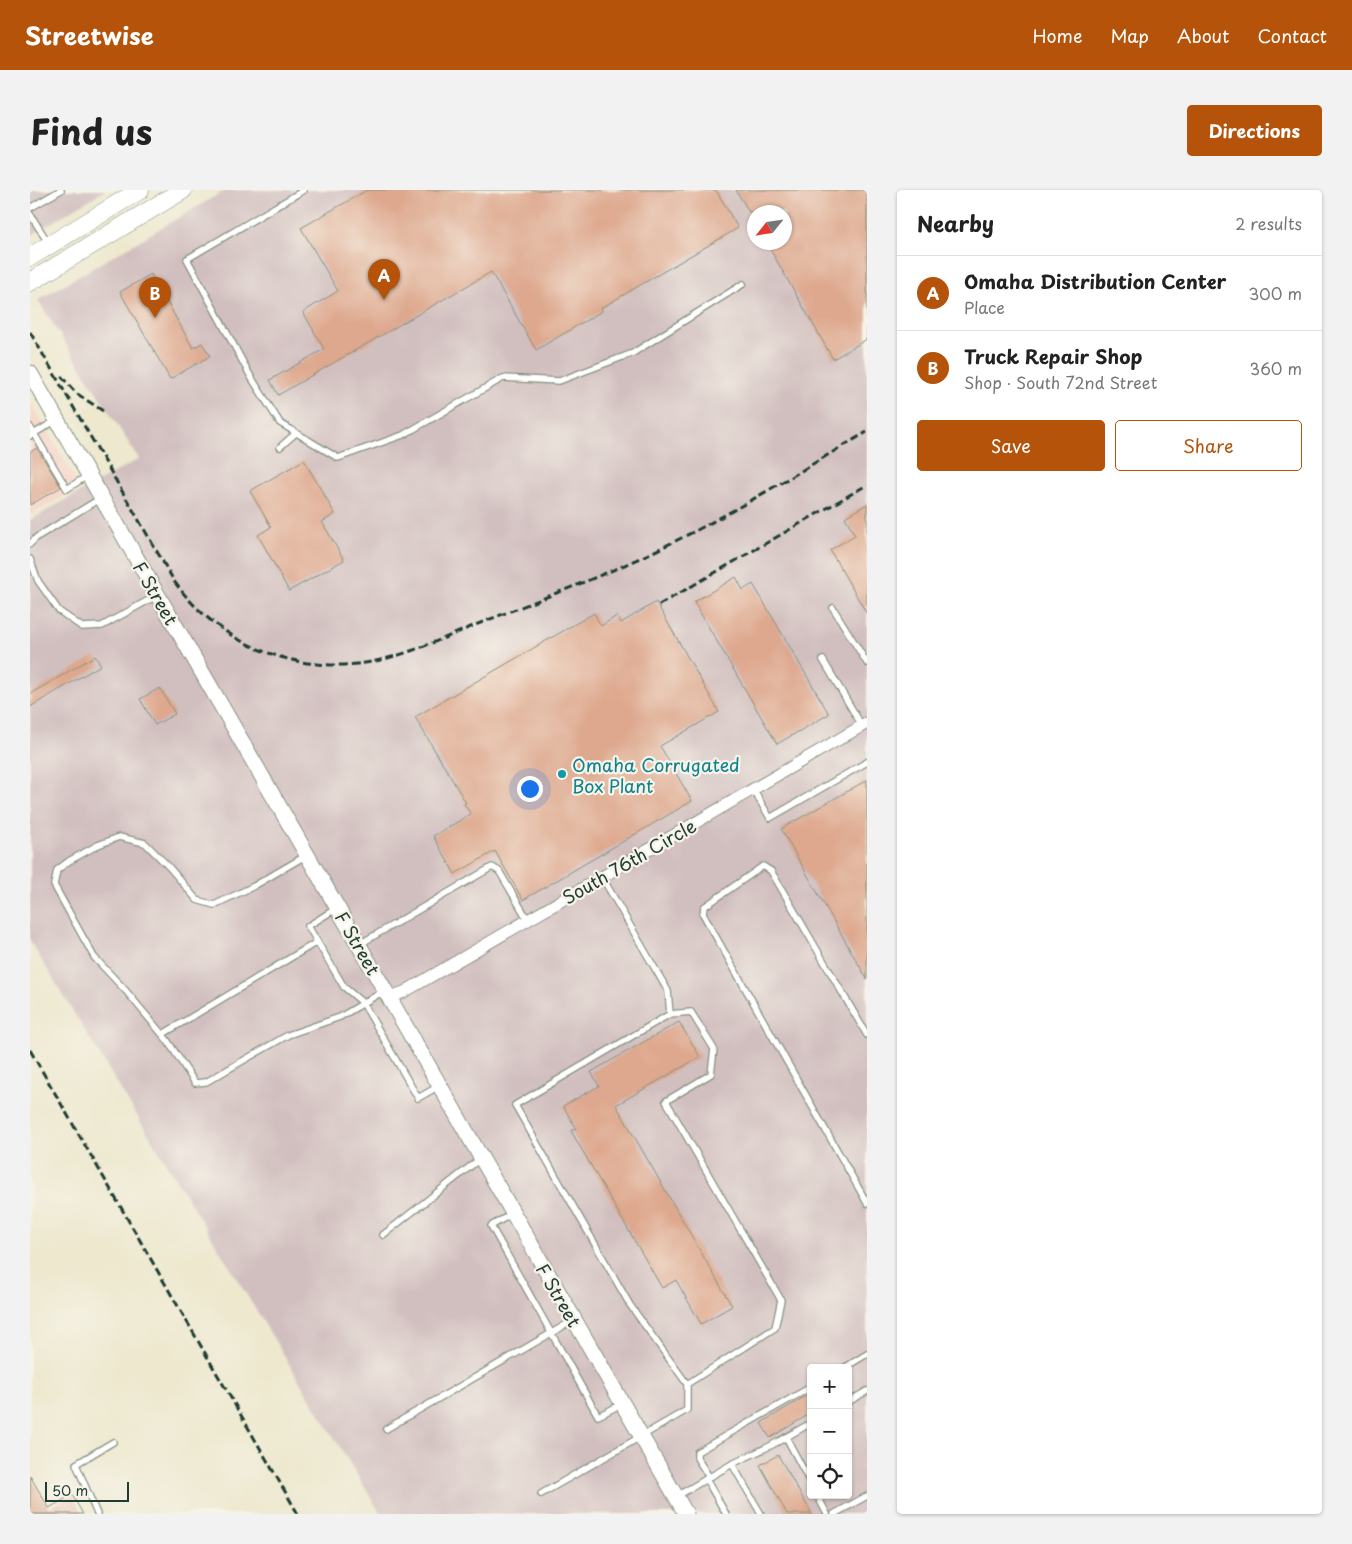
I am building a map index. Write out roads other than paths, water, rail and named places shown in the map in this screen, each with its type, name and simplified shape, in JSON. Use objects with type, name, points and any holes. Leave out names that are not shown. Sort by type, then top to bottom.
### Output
[{"type":"main road","points":[[30,257],[140,190]]},
{"type":"main road","points":[[30,282],[183,190]]},
{"type":"street","name":"F Street","points":[[30,373],[686,1514]]},
{"type":"street","name":"South 76th Circle","points":[[388,993],[404,992],[865,725]]},
{"type":"lane","points":[[30,208],[61,190]]},
{"type":"lane","points":[[304,190],[187,259],[251,377],[280,424],[338,458],[403,435],[503,378],[559,381],[633,353],[743,284]]},
{"type":"lane","points":[[30,214],[50,246]]},
{"type":"lane","points":[[32,435],[57,420]]},
{"type":"lane","points":[[30,427],[32,435],[66,489],[88,476]]},
{"type":"lane","points":[[280,447],[296,433]]},
{"type":"lane","points":[[30,544],[37,537],[101,498]]},
{"type":"lane","points":[[30,559],[38,580],[59,611],[82,627],[102,626],[157,596]]},
{"type":"lane","points":[[833,608],[867,663]]},
{"type":"lane","points":[[823,660],[865,725]]},
{"type":"lane","points":[[753,790],[770,818],[867,762]]},
{"type":"lane","points":[[307,855],[254,886],[214,905],[198,900],[169,867],[145,844],[119,837],[98,845],[69,861],[57,870],[54,885],[94,957],[163,1034],[195,1083],[206,1082],[288,1035],[340,1017],[363,1003],[388,993]]},
{"type":"lane","points":[[867,1035],[771,871],[764,866],[704,907],[703,914],[867,1203]]},
{"type":"lane","points":[[358,945],[492,867],[499,871],[528,920]]},
{"type":"lane","points":[[602,877],[668,990],[670,1014]]},
{"type":"lane","points":[[337,908],[308,926],[317,942],[344,987],[363,1003],[418,1098],[439,1085]]},
{"type":"lane","points":[[163,1034],[317,942]]},
{"type":"lane","points":[[541,1494],[687,1410],[688,1384],[630,1305],[515,1105],[670,1014],[691,1012],[714,1049],[711,1074],[666,1102],[781,1300],[775,1328],[688,1384]]},
{"type":"lane","points":[[383,1235],[481,1158]]},
{"type":"lane","points":[[513,1213],[491,1226],[598,1416],[622,1404]]},
{"type":"lane","points":[[386,1429],[574,1320]]},
{"type":"lane","points":[[851,1364],[867,1354]]},
{"type":"lane","points":[[726,1514],[697,1458],[697,1452],[807,1389]]},
{"type":"lane","points":[[852,1400],[867,1391]]},
{"type":"lane","points":[[675,1497],[732,1464],[807,1425]]},
{"type":"lane","points":[[786,1437],[807,1476]]},
{"type":"lane","points":[[98,1514],[76,1464],[113,1442]]},
{"type":"lane","points":[[732,1464],[761,1514]]},
{"type":"lane","points":[[834,1514],[867,1496]]},
{"type":"lane","points":[[819,1499],[827,1514]]},
{"type":"railway","points":[[30,332],[174,581],[190,600],[207,618],[248,644],[271,654],[319,664],[344,665],[363,663],[400,655],[601,575],[645,556],[718,519],[867,432]]},
{"type":"railway","points":[[61,376],[76,393],[103,411]]},
{"type":"railway","points":[[659,605],[867,485]]},
{"type":"railway","points":[[30,1050],[298,1514]]},
{"type":"place","name":"Omaha Distribution Center","points":[[384,300]]},
{"type":"place","name":"Truck Repair Shop","points":[[155,318]]},
{"type":"place","name":"Omaha Corrugated Box Plant","points":[[562,774]]}]
